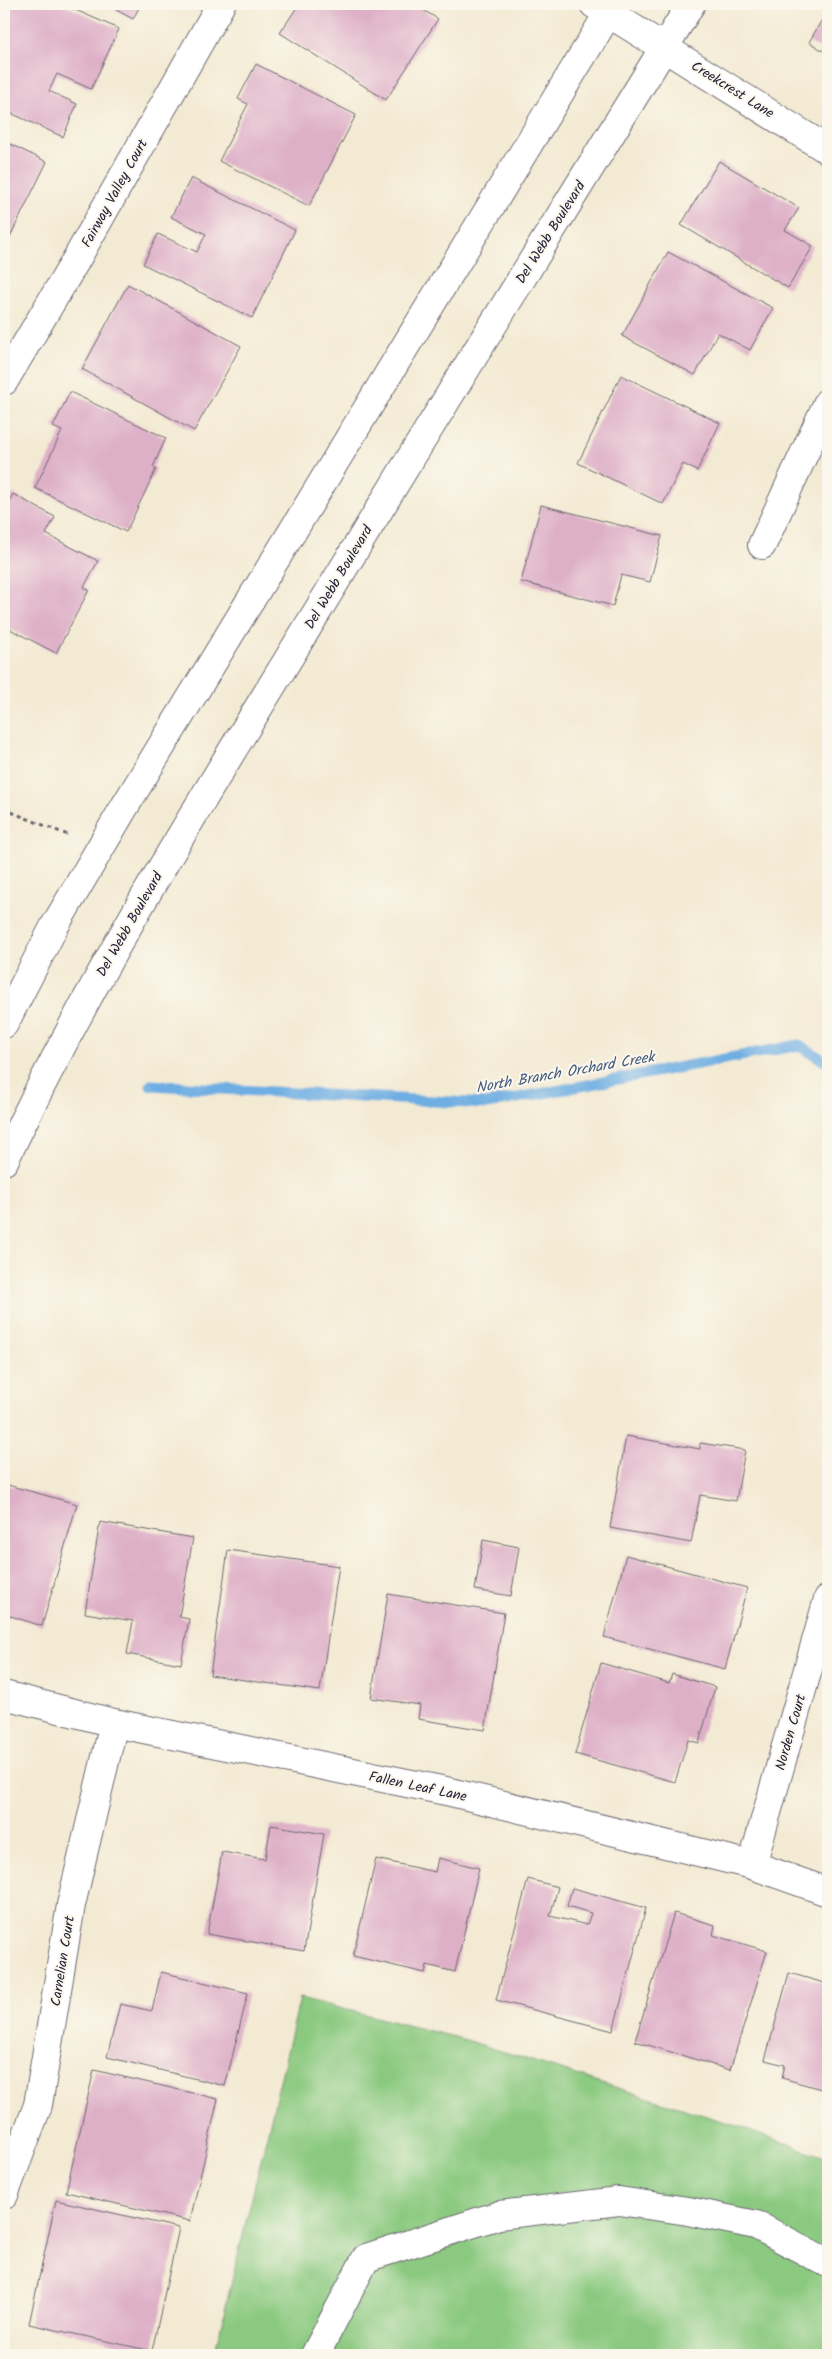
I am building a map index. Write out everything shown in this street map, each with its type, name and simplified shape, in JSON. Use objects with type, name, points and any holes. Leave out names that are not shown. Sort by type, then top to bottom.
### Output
[{"type":"street","name":"Fairway Valley Court","points":[[4,381],[72,268],[221,4]]},
{"type":"street","name":"Del Webb Boulevard","points":[[4,1161],[109,958],[175,845],[377,512],[691,4]]},
{"type":"street","name":"Creekcrest Lane","points":[[606,7],[636,30],[828,150]]},
{"type":"street","points":[[4,1024],[54,927],[100,849],[606,7]]},
{"type":"street","points":[[762,545],[828,402]]},
{"type":"street","name":"Norden Court","points":[[752,1865],[828,1598]]},
{"type":"street","name":"Fallen Leaf Lane","points":[[4,1694],[114,1723],[446,1791],[752,1865],[828,1892]]},
{"type":"street","name":"Carnelian Court","points":[[4,2196],[38,2105],[71,1905],[114,1723]]},
{"type":"street","points":[[315,2355],[366,2258],[499,2215],[620,2201],[688,2211],[756,2225],[828,2263]]},
{"type":"path","points":[[4,809],[100,849]]},
{"type":"green space","points":[[300,1998],[466,2040],[741,2127],[828,2158],[828,2355],[214,2355]]},
{"type":"building","points":[[4,4],[62,4],[119,29],[91,89],[57,74],[49,91],[77,104],[63,137],[4,110]]},
{"type":"building","points":[[105,4],[141,4],[133,19]]},
{"type":"building","points":[[299,4],[413,4],[438,19],[386,100],[280,33]]},
{"type":"building","points":[[828,10],[828,54],[809,42]]},
{"type":"building","points":[[256,64],[356,115],[309,206],[219,161],[248,104],[238,99]]},
{"type":"building","points":[[4,141],[47,162],[4,249]]},
{"type":"building","points":[[719,161],[799,208],[785,230],[813,246],[788,288],[681,225]]},
{"type":"building","points":[[191,178],[295,230],[252,318],[143,264],[158,234],[197,252],[206,234],[171,217]]},
{"type":"building","points":[[668,252],[773,308],[750,350],[718,333],[695,375],[622,336]]},
{"type":"building","points":[[128,284],[241,346],[194,431],[82,369]]},
{"type":"building","points":[[621,375],[720,423],[697,471],[683,464],[663,504],[578,463]]},
{"type":"building","points":[[70,392],[166,438],[153,467],[156,469],[126,532],[35,488],[62,431],[53,427]]},
{"type":"building","points":[[13,494],[55,517],[46,534],[98,561],[84,587],[89,590],[56,653],[4,626],[4,512]]},
{"type":"building","points":[[541,505],[662,536],[650,582],[621,575],[613,606],[521,582]]},
{"type":"building","points":[[626,1436],[700,1449],[700,1443],[745,1450],[736,1501],[700,1495],[691,1543],[610,1528]]},
{"type":"building","points":[[4,1484],[77,1504],[42,1626],[4,1614]]},
{"type":"building","points":[[100,1522],[193,1538],[179,1617],[189,1619],[181,1664],[127,1654],[133,1621],[85,1613]]},
{"type":"building","points":[[483,1540],[519,1547],[511,1596],[475,1590]]},
{"type":"building","points":[[228,1550],[339,1566],[320,1691],[210,1675]]},
{"type":"building","points":[[626,1555],[747,1588],[725,1669],[604,1637]]},
{"type":"building","points":[[388,1594],[504,1613],[485,1730],[418,1719],[420,1705],[371,1698]]},
{"type":"building","points":[[601,1663],[669,1683],[672,1674],[715,1687],[699,1743],[688,1740],[675,1782],[575,1754]]},
{"type":"building","points":[[271,1825],[324,1834],[304,1951],[207,1934],[222,1852],[265,1859]]},
{"type":"building","points":[[438,1858],[479,1868],[455,1972],[427,1965],[425,1973],[353,1956],[376,1859],[435,1872]]},
{"type":"building","points":[[528,1879],[558,1887],[550,1916],[587,1925],[591,1913],[567,1906],[572,1888],[646,1908],[613,2031],[496,2000]]},
{"type":"building","points":[[674,1913],[715,1925],[713,1935],[767,1951],[730,2070],[635,2041]]},
{"type":"building","points":[[161,1972],[248,1993],[225,2086],[107,2057],[120,2004],[152,2011]]},
{"type":"building","points":[[789,1973],[828,1984],[828,2091],[782,2078],[785,2065],[765,2060]]},
{"type":"building","points":[[94,2070],[218,2099],[190,2221],[66,2192]]},
{"type":"building","points":[[56,2200],[179,2228],[152,2351],[29,2324]]},
{"type":"waterway","name":"North Branch Orchard Creek","points":[[151,1085],[486,1104],[799,1045],[828,1063]]}]
